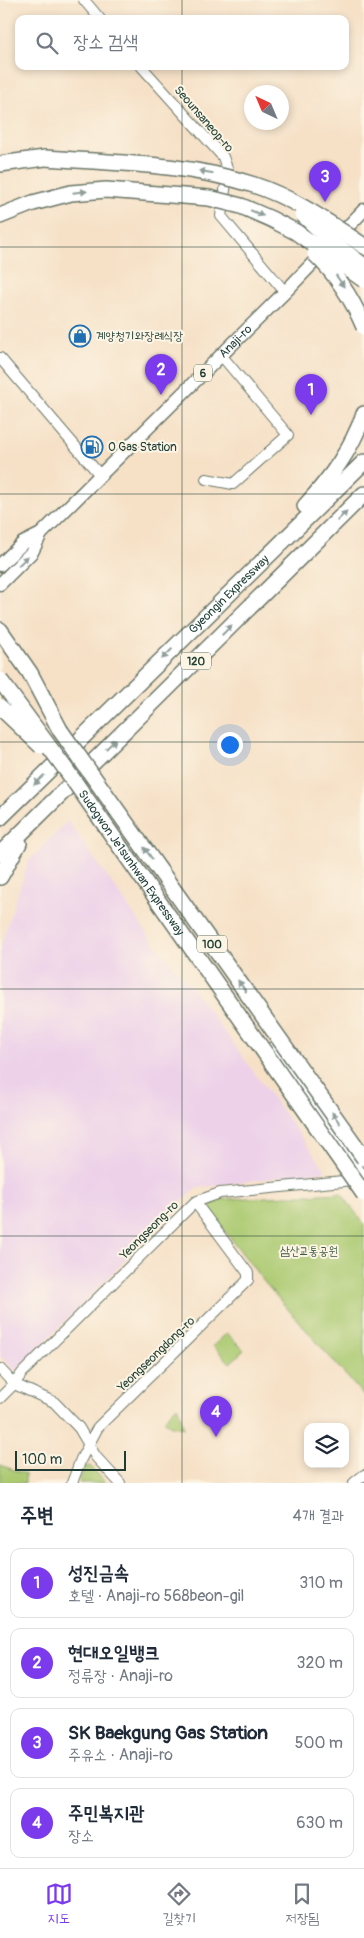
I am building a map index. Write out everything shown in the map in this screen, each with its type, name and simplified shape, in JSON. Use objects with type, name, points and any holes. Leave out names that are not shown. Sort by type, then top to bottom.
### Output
[{"type":"highway","points":[[0,163],[45,158],[169,166],[217,174],[256,186],[285,198],[318,216],[364,246]]},
{"type":"highway","points":[[0,209],[71,193],[106,190],[200,197],[241,206],[272,219],[296,232],[364,280]]},
{"type":"highway","points":[[285,198],[331,241],[364,266]]},
{"type":"highway","points":[[0,216],[33,203]]},
{"type":"highway","points":[[296,232],[340,280],[354,304],[364,327]]},
{"type":"highway","points":[[265,559],[295,517],[324,485],[343,459],[357,434],[364,414]]},
{"type":"highway","name":"Gyeongin Expressway","points":[[3,814],[364,462]]},
{"type":"highway","name":"Gyeongin Expressway","points":[[0,854],[364,494]]},
{"type":"highway","points":[[0,630],[30,673],[60,730]]},
{"type":"highway","name":"Sudogwon Je1sunhwan Expressway","points":[[0,648],[364,1158]]},
{"type":"highway","name":"Sudogwon Je1sunhwan Expressway","points":[[0,680],[67,771],[364,1194]]},
{"type":"highway","points":[[0,707],[67,771]]},
{"type":"highway","name":"Gyeongin Expressway","points":[[0,876],[27,828]]},
{"type":"main road","name":"Anaji-ro","points":[[0,584],[32,552],[41,534],[99,474],[285,292],[364,210]]},
{"type":"main road","points":[[350,224],[364,215]]},
{"type":"main road","name":"Anaji-ro","points":[[0,565],[23,543],[41,534]]},
{"type":"street","points":[[84,0],[97,15]]},
{"type":"street","name":"Seounsaneop-ro","points":[[145,70],[223,157],[228,171],[221,216],[285,292]]},
{"type":"street","points":[[206,479],[233,484],[288,435],[221,355]]},
{"type":"street","points":[[0,358],[99,474]]},
{"type":"street","points":[[246,1015],[364,1178]]},
{"type":"street","name":"Yeongseong-ro","points":[[0,1398],[23,1372],[195,1202],[220,1193],[364,1178]]},
{"type":"street","name":"Yeongseongdong-ro","points":[[72,1483],[81,1459],[98,1427],[248,1280],[248,1272],[195,1202]]},
{"type":"street","points":[[0,1369],[14,1384],[54,1402],[79,1428],[96,1457],[120,1483]]},
{"type":"street","points":[[354,1483],[364,1474]]},
{"type":"shaded area","points":[[68,821],[151,939],[199,997],[326,1171],[196,1188],[16,1371],[0,1356],[0,948],[28,862]]},
{"type":"green space","name":"삼산교통공원","points":[[341,1193],[364,1224],[364,1396],[265,1283],[209,1210],[212,1200]]},
{"type":"green space","points":[[227,1333],[244,1350],[230,1363],[213,1346]]},
{"type":"green space","points":[[177,1406],[184,1428],[171,1426],[164,1420]]},
{"type":"green space","points":[[0,1465],[25,1474],[25,1483],[0,1483]]},
{"type":"green space","points":[[90,1466],[106,1483],[79,1483],[84,1467]]},
{"type":"place","name":"SK Baekgung Gas Station","points":[[325,202]]},
{"type":"place","name":"계양청기와장례식장","points":[[80,336]]},
{"type":"place","name":"현대오일뱅크","points":[[161,395]]},
{"type":"place","name":"성진금속","points":[[311,415]]},
{"type":"place","name":"O Gas Station","points":[[92,447]]},
{"type":"place","name":"주민복지관","points":[[216,1437]]}]
